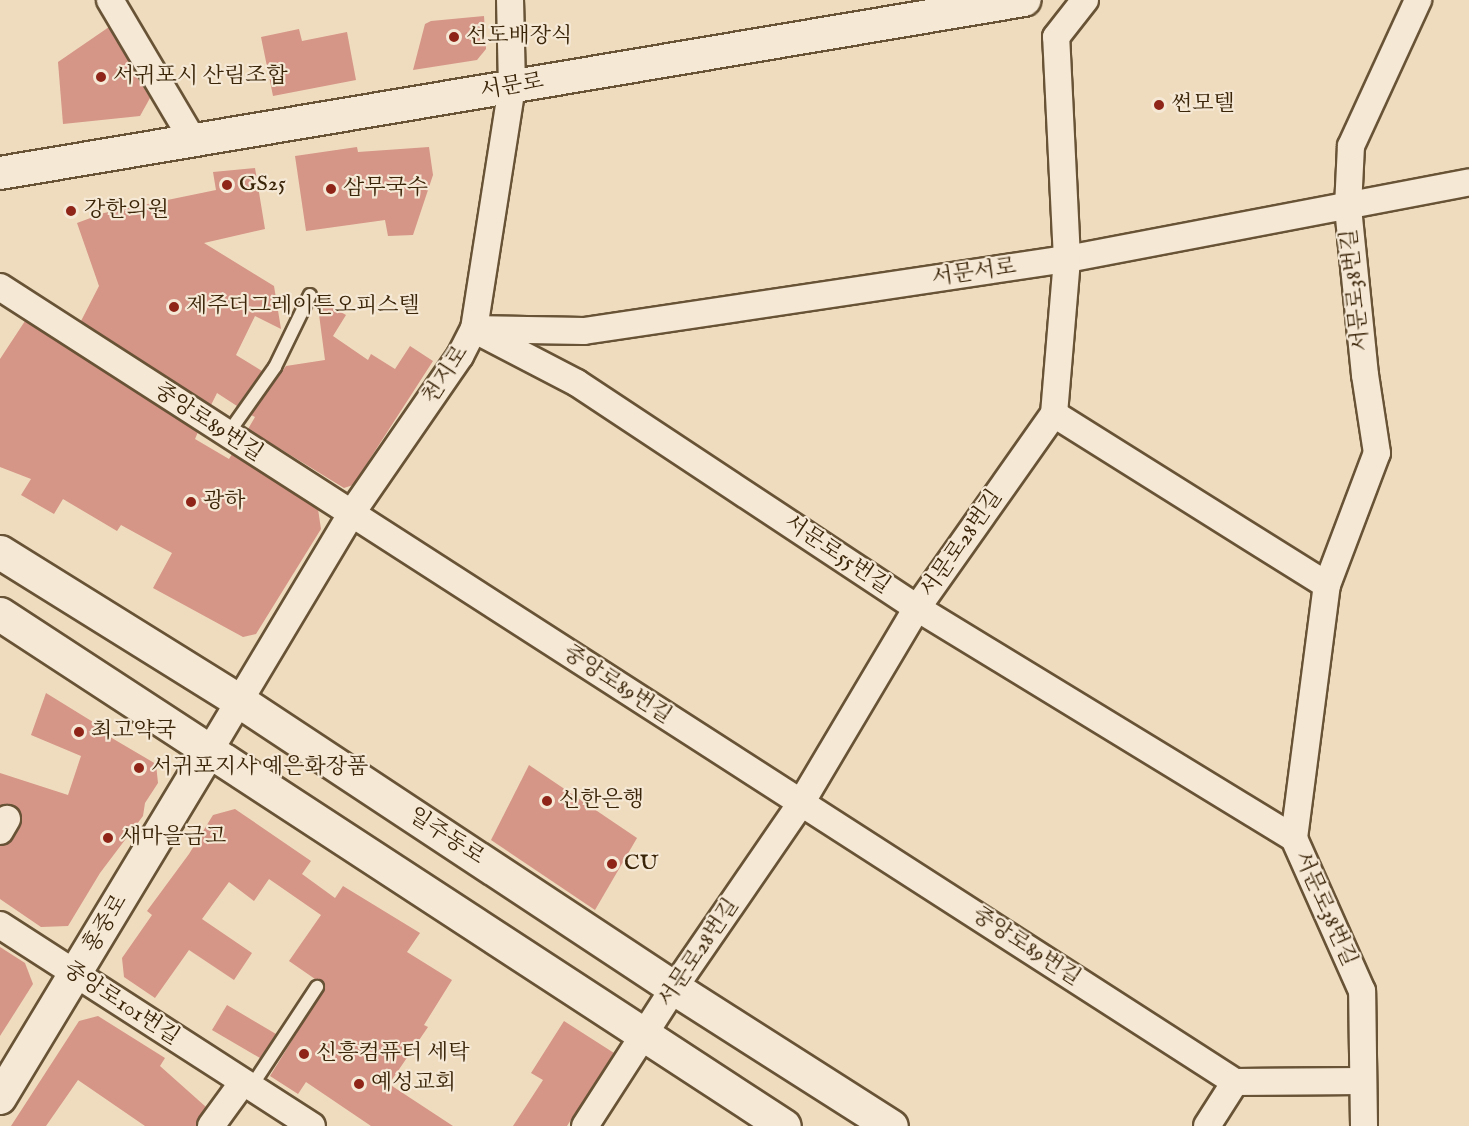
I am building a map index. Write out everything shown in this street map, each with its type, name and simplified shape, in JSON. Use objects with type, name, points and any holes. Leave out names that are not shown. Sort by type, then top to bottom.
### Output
[{"type":"main road","name":"일주동로","points":[[0,552],[238,700],[674,988],[891,1126]]},
{"type":"main road","points":[[0,615],[784,1126]]},
{"type":"street","points":[[110,0],[194,142]]},
{"type":"street","name":"천지로","points":[[210,750],[351,514],[460,356],[474,329],[513,87],[510,0]]},
{"type":"street","name":"서문로","points":[[0,173],[1024,0]]},
{"type":"street","points":[[1085,0],[1056,37],[1067,259],[1054,414],[1326,585]]},
{"type":"street","name":"서문로38번길","points":[[1364,1126],[1362,991],[1294,838],[1326,585],[1377,453],[1365,375],[1348,207],[1351,146],[1418,0]]},
{"type":"street","name":"서문서로","points":[[474,329],[584,331],[1067,259],[1469,182]]},
{"type":"street","name":"중앙로89번길","points":[[0,287],[1235,1082]]},
{"type":"street","name":"서문로55번길","points":[[474,329],[576,383],[917,608],[1294,838]]},
{"type":"street","name":"서문로28번길","points":[[585,1126],[674,988],[801,803],[917,608],[1054,414]]},
{"type":"street","name":"홍중로","points":[[0,1098],[210,750]]},
{"type":"street","name":"중앙로101번길","points":[[0,925],[312,1126]]},
{"type":"street","points":[[1207,1126],[1235,1082],[1362,1081]]},
{"type":"street","points":[[211,1126],[247,1085]]},
{"type":"lane","points":[[227,435],[275,367],[310,295]]},
{"type":"lane","points":[[247,1085],[317,987]]},
{"type":"building","name":"선도배장식","points":[[484,16],[486,49],[477,60],[413,70],[425,24],[431,21]]},
{"type":"building","name":"서귀포시 산림조합","points":[[109,27],[150,98],[140,116],[63,124],[58,62]]},
{"type":"building","points":[[299,29],[302,41],[347,32],[356,80],[273,96],[261,37]]},
{"type":"building","points":[[357,147],[358,152],[429,147],[433,175],[413,235],[388,236],[385,220],[306,231],[295,156]]},
{"type":"building","name":"제주더그레이튼오피스텔","points":[[255,168],[265,229],[204,243],[274,286],[281,329],[255,316],[236,355],[262,371],[237,406],[217,393],[211,405],[81,321],[99,286],[77,223],[104,213],[216,190],[213,172]]},
{"type":"building","points":[[317,299],[346,315],[333,336],[368,360],[371,354],[395,369],[410,346],[433,361],[353,485],[344,488],[248,429],[255,417],[251,415],[286,366],[325,360]]},
{"type":"building","points":[[25,321],[198,432],[195,439],[229,459],[232,454],[318,509],[321,529],[256,634],[243,637],[153,588],[172,553],[121,525],[117,531],[63,499],[54,514],[21,495],[31,479],[0,467],[0,359]]},
{"type":"building","points":[[46,693],[106,730],[105,734],[156,764],[158,783],[145,803],[143,816],[100,873],[68,926],[41,927],[0,899],[0,846],[13,839],[22,818],[14,806],[0,806],[0,773],[68,795],[81,756],[31,735]]},
{"type":"building","name":"신한은행","points":[[529,765],[637,838],[595,910],[491,840]]},
{"type":"building","points":[[235,809],[311,861],[302,874],[335,898],[343,886],[420,933],[407,952],[452,980],[424,1025],[428,1027],[389,1084],[453,1126],[371,1126],[306,1082],[298,1094],[270,1076],[325,987],[322,981],[315,979],[289,961],[321,915],[269,879],[254,901],[229,882],[202,919],[252,953],[234,980],[189,950],[155,998],[124,977],[122,958],[152,915],[147,911],[189,854],[213,815]]},
{"type":"building","points":[[0,947],[25,963],[33,984],[0,1036]]},
{"type":"building","points":[[227,1005],[276,1034],[260,1058],[212,1030]]},
{"type":"building","points":[[98,1016],[165,1058],[160,1066],[206,1107],[196,1126],[145,1126],[78,1080],[46,1126],[11,1126],[79,1021]]},
{"type":"building","points":[[564,1021],[614,1053],[567,1126],[513,1126],[543,1080],[531,1073]]},
{"type":"place","name":"선도배장식","points":[[454,37]]},
{"type":"place","name":"서귀포시 산림조합","points":[[101,77]]},
{"type":"place","name":"썬모텔","points":[[1159,105]]},
{"type":"place","name":"GS25","points":[[227,185]]},
{"type":"place","name":"삼무국수","points":[[331,189]]},
{"type":"place","name":"강한의원","points":[[71,211]]},
{"type":"place","name":"제주더그레이튼오피스텔","points":[[174,307]]},
{"type":"place","name":"광하","points":[[191,502]]},
{"type":"place","name":"최고약국","points":[[79,732]]},
{"type":"place","name":"서귀포지사 예은화장품","points":[[139,768]]},
{"type":"place","name":"신한은행","points":[[547,801]]},
{"type":"place","name":"새마을금고","points":[[108,838]]},
{"type":"place","name":"CU","points":[[612,864]]},
{"type":"place","name":"신흥컴퓨터 세탁","points":[[304,1054]]},
{"type":"place","name":"예성교회","points":[[359,1084]]}]
